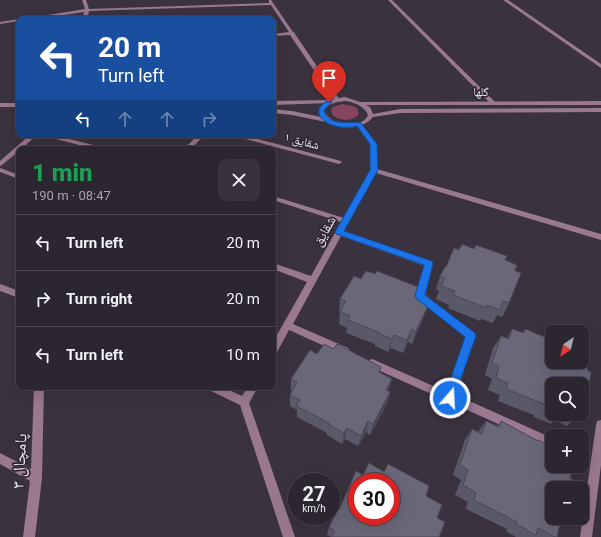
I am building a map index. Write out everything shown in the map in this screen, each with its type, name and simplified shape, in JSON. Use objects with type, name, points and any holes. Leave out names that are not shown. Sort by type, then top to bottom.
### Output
[{"type":"street","points":[[84,0],[87,10],[86,16]]},
{"type":"street","points":[[390,0],[493,103]]},
{"type":"street","points":[[505,0],[601,66]]},
{"type":"street","points":[[46,16],[87,10],[271,2],[337,100]]},
{"type":"street","points":[[0,22],[16,20]]},
{"type":"street","points":[[276,35],[293,33]]},
{"type":"street","name":"گلها","points":[[329,102],[337,100],[350,100],[361,103],[601,103]]},
{"type":"street","points":[[276,104],[329,102]]},
{"type":"street","points":[[326,120],[322,115],[321,110],[329,102]]},
{"type":"street","points":[[276,111],[326,120],[341,125],[359,124],[366,121],[370,112],[367,107],[361,103]]},
{"type":"street","points":[[0,105],[16,105]]},
{"type":"street","name":"گلها","points":[[369,116],[400,111],[601,110]]},
{"type":"street","points":[[359,124],[373,144],[374,170],[601,237]]},
{"type":"street","points":[[21,146],[30,138]]},
{"type":"street","points":[[58,138],[91,146]]},
{"type":"street","points":[[189,146],[198,138]]},
{"type":"street","name":"شقایق ۱","points":[[247,138],[339,162]]},
{"type":"street","points":[[0,164],[16,150]]},
{"type":"street","points":[[0,170],[16,176]]},
{"type":"street","name":"شقایق","points":[[276,346],[374,170]]},
{"type":"street","points":[[276,199],[346,220]]},
{"type":"street","points":[[339,232],[429,264],[420,296],[471,336],[450,398]]},
{"type":"street","points":[[276,267],[312,280]]},
{"type":"street","points":[[0,287],[16,294]]},
{"type":"street","points":[[287,326],[351,354]]},
{"type":"street","points":[[365,360],[545,440]]},
{"type":"street","name":"پامچال ۳","points":[[29,537],[36,478],[39,390]]},
{"type":"street","points":[[218,390],[244,402],[289,537]]},
{"type":"street","points":[[244,402],[251,390]]},
{"type":"street","points":[[586,537],[601,425]]},
{"type":"street","points":[[0,458],[36,478]]},
{"type":"shaded area","points":[[342,104],[357,108],[359,114],[356,117],[347,120],[333,116],[331,110],[333,107]]},
{"type":"building","points":[[462,244],[474,249],[476,245],[507,256],[505,260],[517,265],[515,271],[521,273],[509,303],[503,301],[500,310],[487,305],[487,308],[453,295],[455,291],[441,286],[445,278],[440,276],[446,267],[454,248],[459,250]]},
{"type":"building","points":[[366,271],[375,274],[377,271],[418,287],[416,292],[428,296],[424,305],[428,306],[416,331],[412,329],[407,340],[394,335],[392,339],[378,333],[348,320],[350,316],[340,311],[346,301],[340,299],[354,276],[361,279]]},
{"type":"building","points":[[512,329],[524,333],[525,329],[545,337],[545,369],[587,369],[591,372],[589,384],[589,377],[545,377],[545,406],[543,405],[544,404],[506,389],[508,383],[496,378],[499,366],[492,363],[501,336],[509,339]]},
{"type":"building","points":[[324,344],[334,349],[337,344],[381,367],[379,372],[392,379],[386,390],[390,392],[373,424],[368,421],[361,436],[347,428],[344,433],[328,424],[329,423],[296,406],[300,400],[290,395],[297,382],[291,379],[310,350],[317,354]]},
{"type":"building","points":[[486,421],[499,427],[501,421],[545,444],[545,473],[571,473],[570,478],[575,481],[545,481],[545,525],[560,525],[557,537],[538,528],[536,535],[516,524],[517,522],[474,500],[476,493],[463,485],[468,470],[460,465],[472,429],[482,434]]},
{"type":"building","points":[[369,463],[384,472],[388,464],[429,486],[426,496],[442,505],[437,518],[445,522],[439,537],[332,537],[335,531],[329,527],[330,525],[340,525],[340,508],[348,489],[348,525],[400,525],[400,473],[364,473]]},
{"type":"route","points":[[329,102],[321,110],[322,115],[326,120],[341,125],[350,126],[359,124],[373,144],[374,170],[339,232],[429,264],[420,296],[471,336],[450,398]]}]
